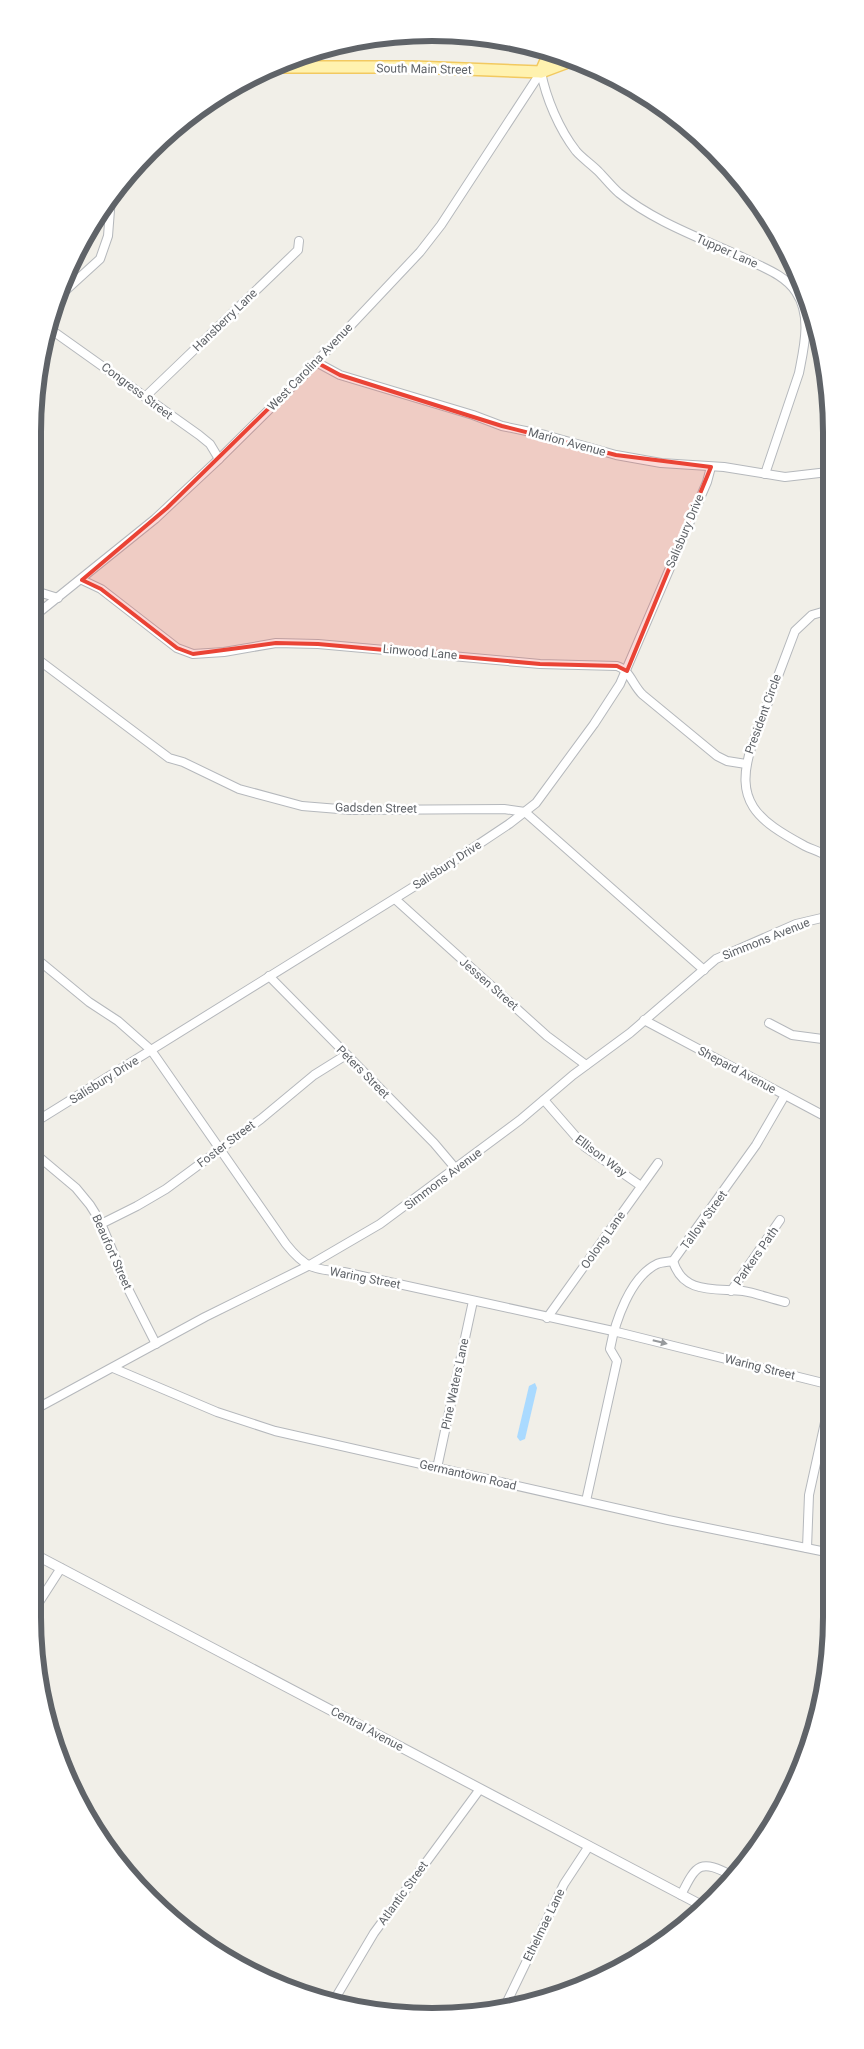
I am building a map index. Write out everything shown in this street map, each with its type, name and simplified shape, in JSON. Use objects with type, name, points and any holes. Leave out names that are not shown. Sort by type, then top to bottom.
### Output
[{"type":"main road","points":[[541,72],[547,59]]},
{"type":"main road","name":"South Main Street","points":[[293,67],[413,67],[541,72],[562,64]]},
{"type":"street","name":"West Carolina Avenue","points":[[41,611],[82,580],[154,519],[219,459],[316,362],[420,252],[440,225],[541,72]]},
{"type":"street","name":"Tupper Lane","points":[[541,72],[546,93],[563,130],[576,151],[619,193],[647,212],[694,236],[767,268],[796,292],[802,307]]},
{"type":"street","points":[[69,287],[100,259],[108,236],[110,211]]},
{"type":"street","name":"Hansberry Lane","points":[[145,397],[298,250],[299,241]]},
{"type":"street","name":"Tupper Lane","points":[[765,474],[801,365],[806,323],[805,316]]},
{"type":"street","name":"Congress Street","points":[[55,332],[205,440],[219,459]]},
{"type":"street","name":"Marion Avenue","points":[[316,362],[340,375],[466,413],[502,426],[544,435],[616,455],[765,474],[800,477],[823,473]]},
{"type":"street","name":"Salisbury Drive","points":[[41,1118],[394,899],[525,812],[543,796],[594,724],[627,671],[698,499],[707,482],[711,467]]},
{"type":"street","name":"Linwood Lane","points":[[82,580],[100,589],[177,648],[193,654],[276,643],[318,644],[574,667],[617,666],[627,671]]},
{"type":"street","points":[[41,593],[58,598]]},
{"type":"street","name":"President Circle","points":[[823,612],[812,615],[795,631],[781,664],[746,764],[747,796],[759,816],[800,843],[823,855]]},
{"type":"street","name":"Gadsden Street","points":[[41,662],[169,758],[183,762],[252,793],[302,806],[351,810],[504,809],[525,812]]},
{"type":"street","points":[[627,671],[636,689],[706,749],[726,761],[746,764]]},
{"type":"street","points":[[525,812],[704,970]]},
{"type":"street","name":"Jessen Street","points":[[394,899],[547,1036],[586,1065]]},
{"type":"street","name":"Simmons Avenue","points":[[41,1406],[251,1293],[308,1266],[380,1224],[456,1169],[722,956],[780,931],[823,918]]},
{"type":"street","points":[[41,962],[89,1002],[118,1021],[151,1050],[190,1103],[286,1244],[308,1266]]},
{"type":"street","name":"Peters Street","points":[[269,976],[434,1143],[456,1169]]},
{"type":"street","name":"Shepard Avenue","points":[[644,1020],[823,1115]]},
{"type":"street","points":[[769,1023],[792,1035],[823,1039]]},
{"type":"street","name":"Foster Street","points":[[101,1224],[152,1197],[220,1149],[314,1075],[346,1055]]},
{"type":"street","name":"Tallow Street","points":[[613,1330],[632,1291],[643,1275],[658,1264],[673,1261],[756,1145],[784,1095]]},
{"type":"street","name":"Ellison Way","points":[[544,1100],[585,1147],[641,1186]]},
{"type":"street","name":"Beaufort Street","points":[[41,1159],[76,1188],[90,1204],[101,1224],[120,1273],[156,1344]]},
{"type":"street","name":"Oolong Lane","points":[[547,1318],[658,1163]]},
{"type":"street","name":"Parkers Path","points":[[731,1291],[780,1220]]},
{"type":"street","points":[[673,1261],[676,1273],[696,1286],[710,1291],[744,1292],[785,1302]]},
{"type":"street","name":"Waring Street","points":[[308,1266],[547,1318],[613,1330],[823,1383]]},
{"type":"street","name":"Pine Waters Lane","points":[[438,1468],[473,1301]]},
{"type":"street","points":[[586,1501],[617,1361],[610,1349],[613,1330]]},
{"type":"street","name":"Germantown Road","points":[[113,1368],[255,1425],[586,1501],[823,1551]]},
{"type":"street","points":[[807,1548],[809,1495],[823,1431]]},
{"type":"street","name":"Central Avenue","points":[[41,1557],[698,1903]]},
{"type":"street","points":[[41,1599],[61,1568]]},
{"type":"street","name":"Atlantic Street","points":[[337,1995],[374,1933],[480,1789]]},
{"type":"street","name":"Ethelmae Lane","points":[[508,2000],[564,1884],[589,1846]]},
{"type":"street","points":[[681,1895],[692,1875],[706,1864],[712,1865],[727,1873]]},
{"type":"highlighted area","points":[[316,362],[340,375],[502,426],[616,455],[711,467],[627,671],[617,666],[540,664],[318,644],[276,643],[193,654],[177,648],[101,589],[82,580],[167,508]]},
{"type":"water","points":[[535,1383],[537,1388],[525,1439],[520,1441],[517,1437],[529,1386]]}]
